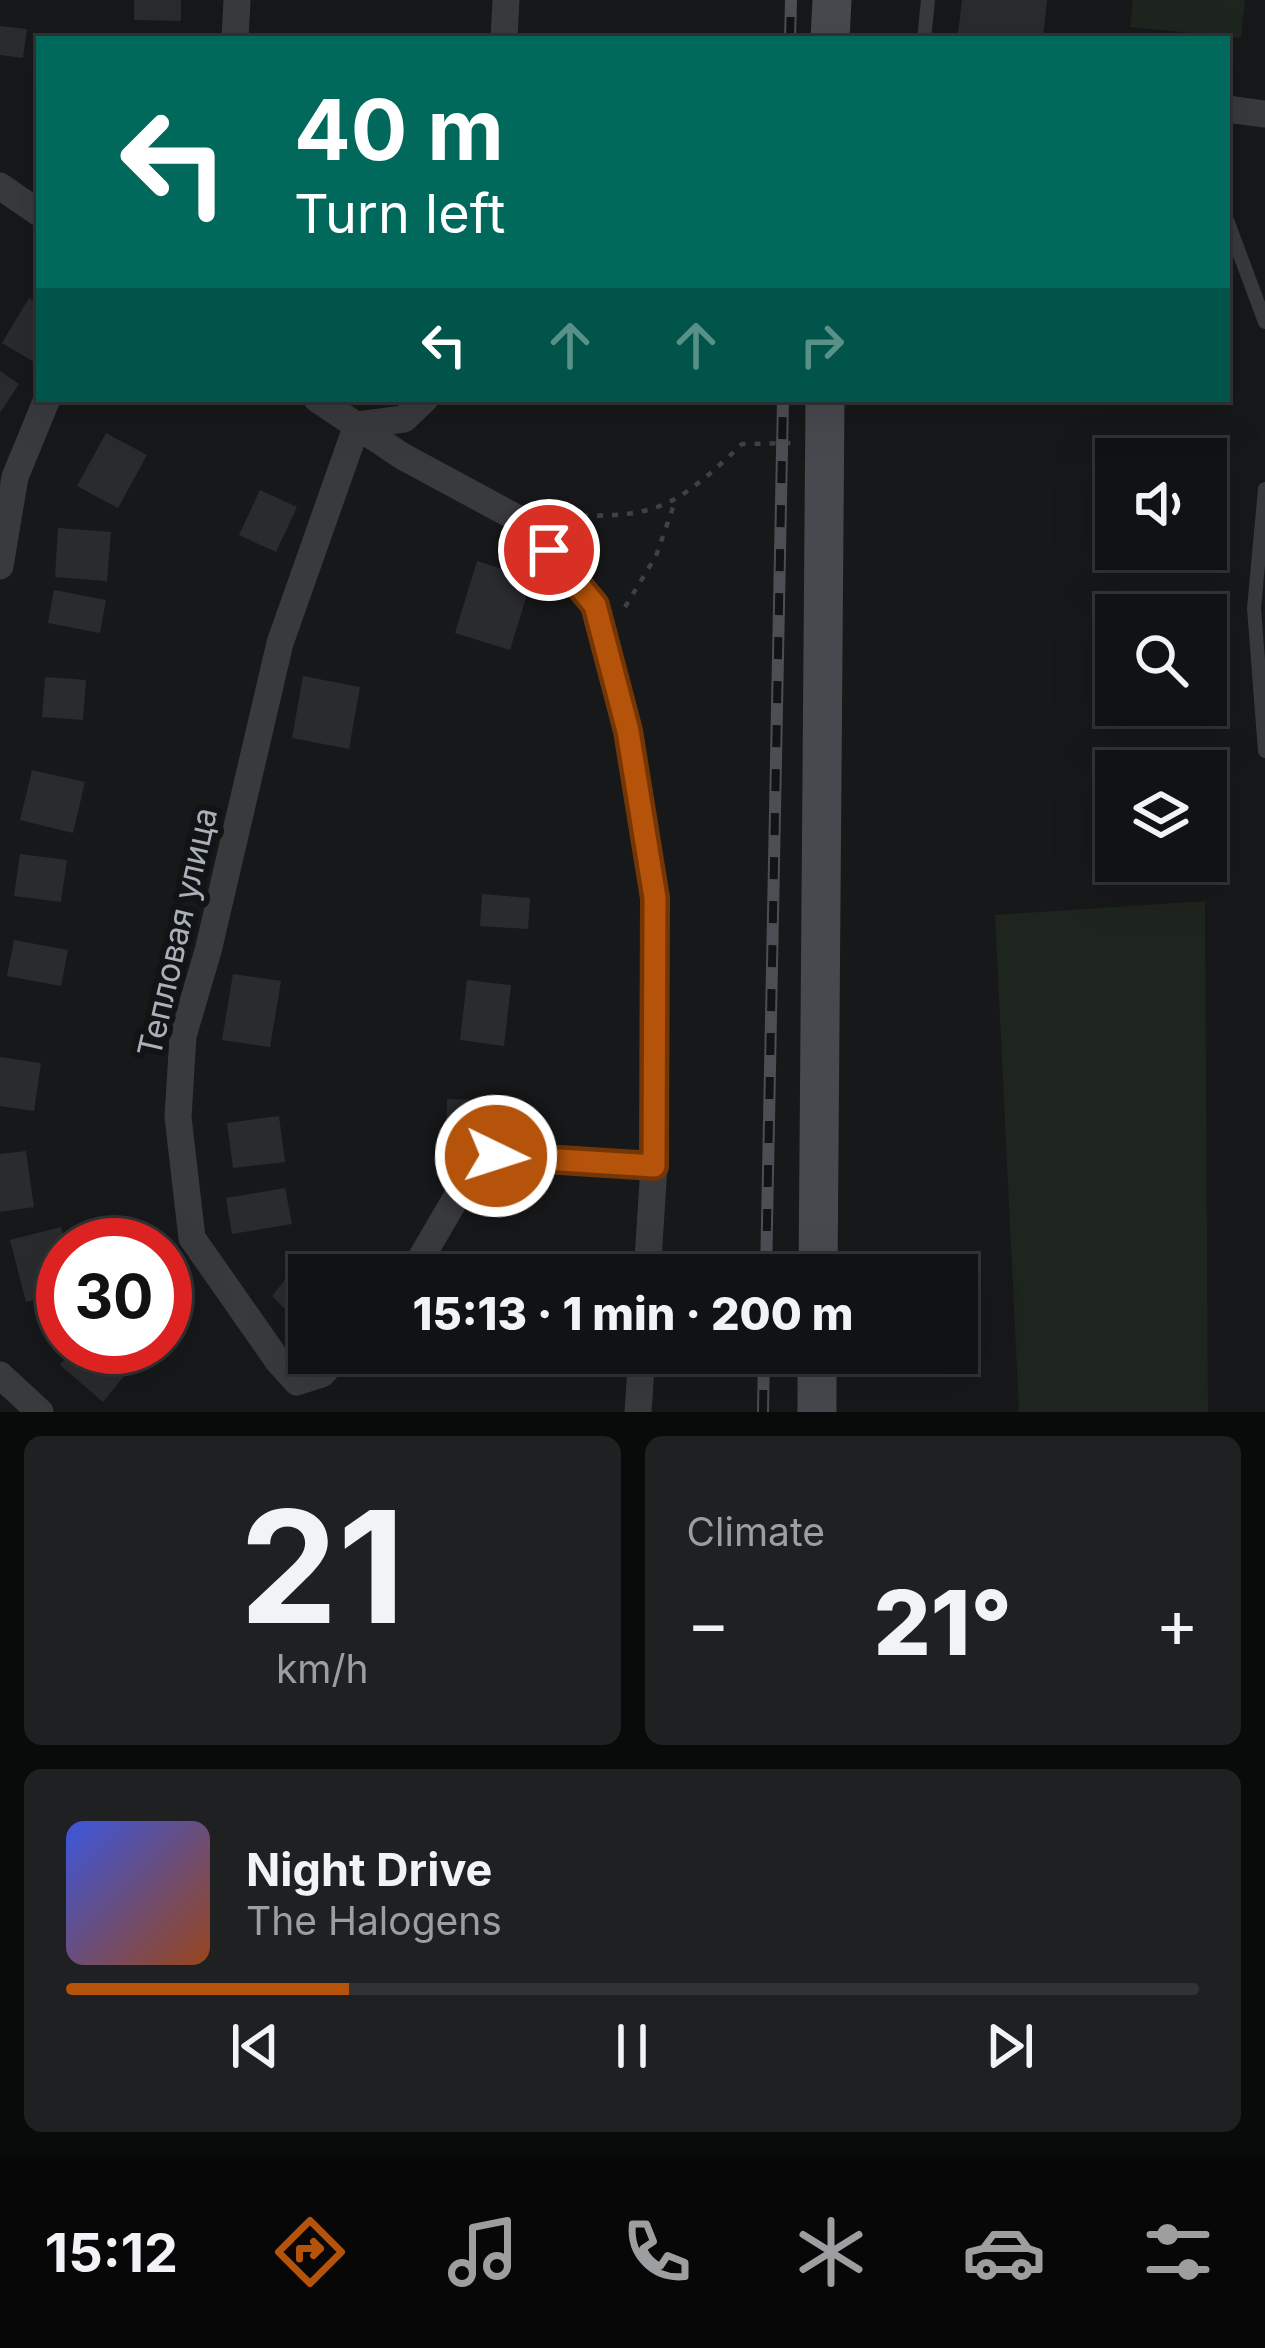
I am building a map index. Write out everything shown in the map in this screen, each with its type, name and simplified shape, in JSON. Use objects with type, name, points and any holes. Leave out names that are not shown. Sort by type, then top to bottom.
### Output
[{"type":"street","points":[[235,36],[237,0]]},
{"type":"street","points":[[504,36],[506,0]]},
{"type":"street","points":[[830,36],[832,0]]},
{"type":"street","points":[[1230,109],[1265,115]]},
{"type":"street","points":[[0,186],[36,211]]},
{"type":"street","points":[[0,566],[15,477],[46,402]]},
{"type":"street","points":[[322,402],[402,456],[526,523],[595,605],[628,731],[655,898],[654,1166],[648,1254]]},
{"type":"street","points":[[357,425],[404,419],[422,402]]},
{"type":"street","points":[[818,1254],[825,402]]},
{"type":"street","name":"Тепловая улица","points":[[288,1372],[192,1238],[178,1117],[183,1036],[208,951],[280,644],[357,425]]},
{"type":"street","points":[[423,1254],[466,1181],[496,1156],[654,1166]]},
{"type":"street","name":"Тепловая улица","points":[[290,1374],[297,1382],[319,1374]]},
{"type":"street","points":[[638,1412],[641,1374]]},
{"type":"street","points":[[817,1412],[818,1374]]},
{"type":"street","points":[[0,1376],[40,1412]]},
{"type":"lane","points":[[924,36],[928,0]]},
{"type":"lane","points":[[1230,228],[1265,322]]},
{"type":"lane","points":[[1265,489],[1254,608],[1265,751]]},
{"type":"path","points":[[510,514],[652,513],[697,487],[742,444],[793,443],[800,436]]},
{"type":"path","points":[[603,637],[656,556],[676,499]]},
{"type":"shaded area","points":[[1133,0],[1245,0],[1241,38],[1130,27]]},
{"type":"shaded area","points":[[1205,901],[1208,1412],[1019,1412],[995,915]]},
{"type":"building","points":[[134,0],[181,0],[181,21],[134,20]]},
{"type":"building","points":[[962,0],[1047,0],[1043,36],[958,33]]},
{"type":"building","points":[[0,26],[27,29],[23,58],[0,55]]},
{"type":"building","points":[[29,298],[36,302],[36,363],[2,343]]},
{"type":"building","points":[[0,371],[19,384],[0,413]]},
{"type":"building","points":[[106,433],[147,455],[118,508],[77,486]]},
{"type":"building","points":[[260,490],[297,507],[276,552],[239,535]]},
{"type":"building","points":[[58,528],[111,532],[107,581],[55,577]]},
{"type":"building","points":[[477,561],[532,578],[510,650],[455,633]]},
{"type":"building","points":[[54,590],[106,600],[100,633],[48,623]]},
{"type":"building","points":[[303,676],[360,687],[349,749],[292,738]]},
{"type":"building","points":[[45,677],[86,680],[83,720],[42,717]]},
{"type":"building","points":[[32,770],[85,782],[73,833],[20,820]]},
{"type":"building","points":[[20,854],[67,860],[61,902],[14,896]]},
{"type":"building","points":[[482,894],[530,898],[528,929],[480,926]]},
{"type":"building","points":[[14,940],[68,950],[61,986],[7,976]]},
{"type":"building","points":[[233,974],[281,981],[270,1047],[222,1040]]},
{"type":"building","points":[[467,980],[511,985],[504,1046],[460,1040]]},
{"type":"building","points":[[0,1057],[41,1063],[34,1111],[0,1106]]},
{"type":"building","points":[[447,1099],[518,1100],[518,1146],[446,1145]]},
{"type":"building","points":[[279,1116],[285,1162],[233,1168],[227,1123]]},
{"type":"building","points":[[26,1151],[34,1207],[0,1212],[0,1154]]},
{"type":"building","points":[[285,1188],[292,1224],[232,1234],[226,1198]]},
{"type":"building","points":[[36,1233],[36,1300],[26,1302],[10,1240]]},
{"type":"building","points":[[288,1276],[288,1312],[272,1296]]},
{"type":"building","points":[[70,1374],[126,1374],[103,1402]]},
{"type":"railway","points":[[790,36],[791,0]]},
{"type":"railway","points":[[766,1254],[783,402]]},
{"type":"railway","points":[[763,1412],[764,1374]]},
{"type":"route","points":[[496,1156],[654,1166],[655,898],[628,731],[595,605],[549,550]]}]
